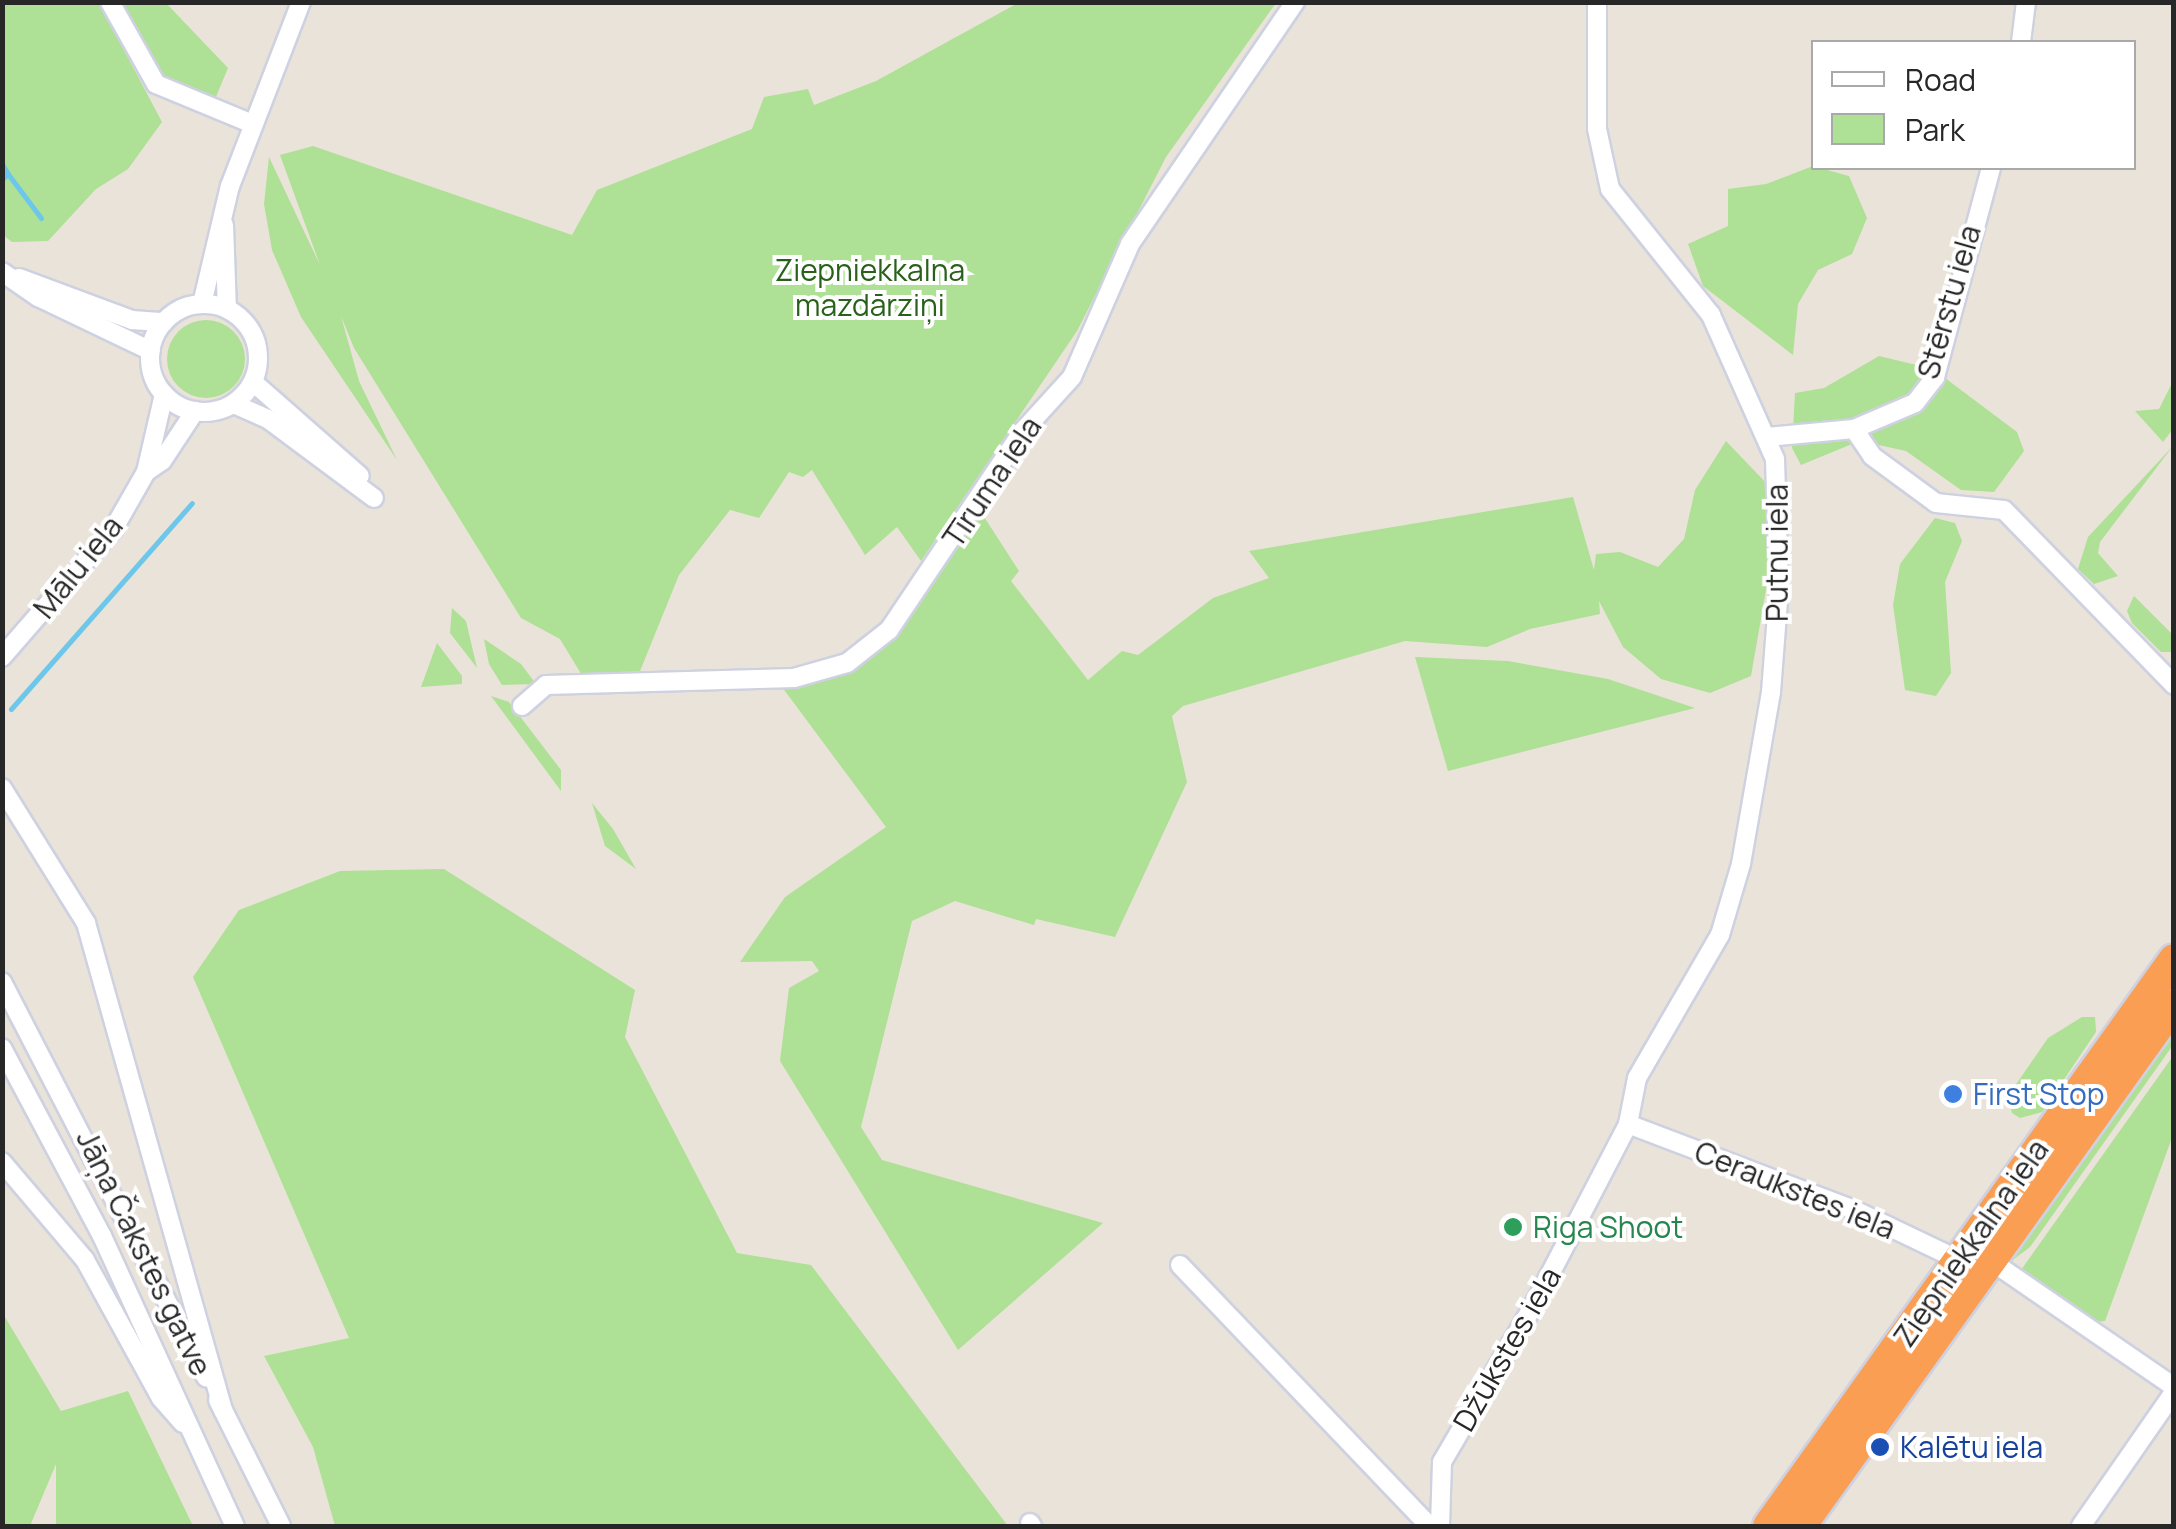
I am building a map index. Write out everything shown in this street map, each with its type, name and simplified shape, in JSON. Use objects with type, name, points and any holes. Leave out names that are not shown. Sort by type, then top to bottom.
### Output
[{"type":"highway","name":"Ziepniekkalna iela","points":[[1801,1526],[1991,1261],[2174,959]]},
{"type":"highway","name":"Ziepniekkalna iela","points":[[1768,1526],[1959,1260],[2174,1005]]},
{"type":"street","points":[[110,2],[156,84],[250,124]]},
{"type":"street","points":[[202,304],[250,124],[300,2]]},
{"type":"street","name":"Tīruma iela","points":[[522,706],[546,685],[794,678],[848,663],[890,630],[1022,432],[1072,377],[1138,231],[1295,2]]},
{"type":"street","name":"Putnu iela","points":[[1597,2],[1597,128],[1610,188],[1711,316],[1767,436],[1779,485],[1776,642],[1741,864],[1714,948],[1638,1078],[1628,1124]]},
{"type":"street","points":[[2021,40],[2026,2]]},
{"type":"street","name":"Stērstu iela","points":[[1767,436],[1854,428],[1904,412],[1934,376],[1990,170]]},
{"type":"street","points":[[224,220],[228,310]]},
{"type":"street","points":[[5,274],[132,320],[164,322],[202,304],[228,310],[252,332],[258,366],[253,382],[234,404]]},
{"type":"street","points":[[5,274],[151,351]]},
{"type":"street","points":[[164,322],[151,351],[164,394],[195,411],[234,404],[268,419],[374,498],[348,465],[253,382]]},
{"type":"street","name":"Mālu iela","points":[[2,657],[114,528],[146,472],[164,394]]},
{"type":"street","name":"Mālu iela","points":[[146,472],[162,461],[195,411]]},
{"type":"street","points":[[1854,428],[1872,456],[1936,503],[2004,510],[2174,685]]},
{"type":"street","points":[[2,788],[69,890],[112,1002],[223,1410]]},
{"type":"street","name":"Jāņa Čakstes gatve","points":[[2,982],[281,1526]]},
{"type":"street","name":"Jāņa Čakstes gatve","points":[[2,1048],[153,1342],[186,1428],[235,1526]]},
{"type":"street","name":"Ceraukstes iela","points":[[1628,1124],[1852,1209],[1959,1260]]},
{"type":"street","name":"Džūkstes iela","points":[[1440,1526],[1442,1462],[1628,1124]]},
{"type":"street","name":"Jāņa Čakstes gatve","points":[[2,1162],[85,1260],[162,1398],[186,1428]]},
{"type":"street","points":[[1991,1261],[2174,1390],[2081,1526]]},
{"type":"street","points":[[1180,1265],[1429,1526]]},
{"type":"green space","points":[[2,3],[99,3],[162,122],[128,169],[96,189],[48,241],[12,242],[3,235]]},
{"type":"green space","points":[[117,3],[166,3],[228,68],[215,99],[161,77]]},
{"type":"green space","name":"Ziepniekkalna mazdārziņi","points":[[1018,3],[1276,3],[1166,157],[1077,331],[921,561],[897,527],[865,555],[812,470],[803,477],[789,472],[759,518],[730,510],[679,575],[638,676],[583,677],[560,639],[521,618],[354,348],[341,316],[359,381],[397,460],[301,317],[272,250],[264,204],[269,157],[320,265],[280,155],[313,146],[572,235],[597,190],[752,129],[764,97],[808,89],[814,105],[876,81]]},
{"type":"green space","points":[[1811,167],[1811,170],[1849,176],[1867,218],[1852,254],[1818,270],[1798,304],[1793,355],[1703,286],[1688,244],[1728,226],[1728,189],[1766,184]]},
{"type":"green space","points":[[206,320],[221,323],[233,332],[242,344],[242,374],[233,386],[221,395],[206,398],[191,395],[179,386],[170,374],[167,359],[170,344],[179,332],[191,323]]},
{"type":"green space","points":[[1879,356],[1933,369],[2017,432],[2024,451],[1994,492],[1961,490],[1906,451],[1874,444],[1852,444],[1801,465],[1792,448],[1795,393],[1824,388]]},
{"type":"green space","points":[[2173,381],[2173,429],[2163,442],[2135,411],[2159,409]]},
{"type":"green space","points":[[1726,441],[1768,485],[1771,561],[1751,676],[1710,693],[1661,679],[1623,647],[1599,601],[1600,614],[1530,629],[1487,647],[1405,641],[1183,706],[1172,716],[1187,782],[1115,937],[1036,919],[1034,925],[955,901],[912,921],[861,1127],[882,1160],[1103,1223],[958,1350],[780,1061],[789,988],[819,971],[812,961],[740,962],[785,897],[886,827],[782,687],[841,675],[885,643],[929,591],[979,509],[1019,571],[1011,581],[1088,680],[1122,651],[1138,655],[1213,598],[1269,578],[1249,551],[1573,497],[1594,570],[1596,554],[1620,552],[1658,567],[1684,539],[1695,490]]},
{"type":"green space","points":[[2173,446],[2100,542],[2098,553],[2118,576],[2094,584],[2078,569],[2088,537]]},
{"type":"green space","points":[[1935,518],[1955,523],[1962,541],[1945,582],[1951,673],[1936,696],[1905,690],[1893,605],[1900,564]]},
{"type":"green space","points":[[2134,596],[2173,635],[2173,652],[2161,652],[2132,623],[2127,611]]},
{"type":"green space","points":[[452,608],[466,621],[477,668],[450,633]]},
{"type":"green space","points":[[484,639],[521,664],[536,684],[502,685],[489,664]]},
{"type":"green space","points":[[437,643],[462,676],[462,684],[421,687]]},
{"type":"green space","points":[[1415,657],[1508,661],[1608,679],[1695,708],[1448,771]]},
{"type":"green space","points":[[491,696],[509,702],[561,770],[561,791]]},
{"type":"green space","points":[[592,803],[613,829],[636,869],[605,846]]},
{"type":"green space","points":[[444,869],[635,990],[625,1037],[737,1253],[811,1265],[1008,1526],[335,1526],[313,1447],[264,1356],[349,1338],[193,977],[239,910],[340,871]]},
{"type":"green space","points":[[2082,1017],[2095,1017],[2096,1032],[2042,1112],[2020,1118],[2012,1113],[2008,1096],[2048,1038]]},
{"type":"green space","points":[[2173,1023],[2173,1045],[2030,1247],[2010,1262]]},
{"type":"green space","points":[[2173,1056],[2173,1135],[2105,1321],[2094,1322],[2021,1270]]},
{"type":"green space","points":[[2,1312],[61,1411],[128,1391],[193,1526],[56,1526],[56,1464],[30,1526],[3,1526]]},
{"type":"waterway","points":[[2,164],[8,174],[2,179]]},
{"type":"waterway","points":[[8,174],[41,218]]},
{"type":"waterway","points":[[11,709],[192,503]]},
{"type":"place","name":"First Stop","points":[[1953,1094]]},
{"type":"place","name":"Riga Shoot","points":[[1513,1227]]},
{"type":"place","name":"Kalētu iela","points":[[1880,1447]]}]
